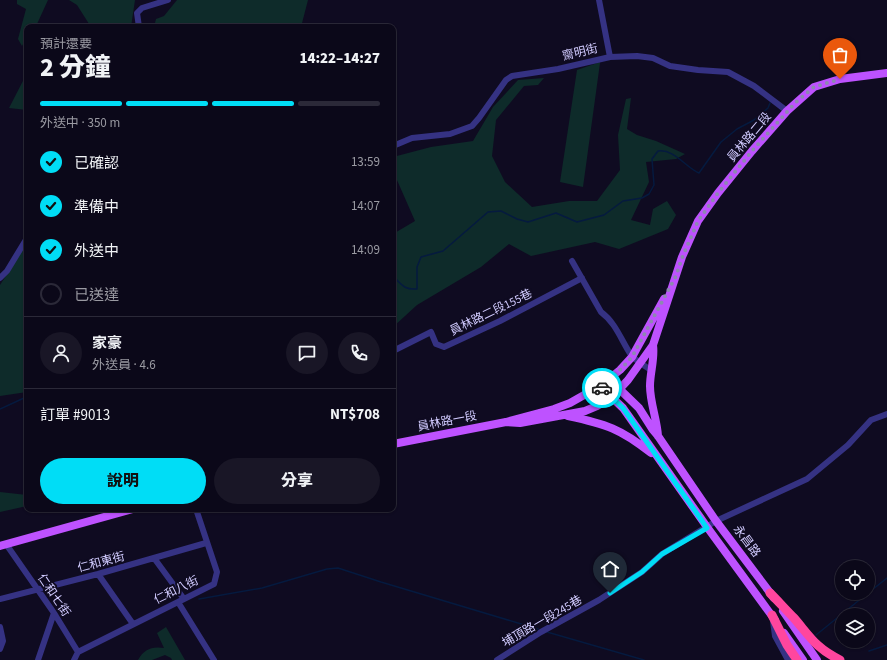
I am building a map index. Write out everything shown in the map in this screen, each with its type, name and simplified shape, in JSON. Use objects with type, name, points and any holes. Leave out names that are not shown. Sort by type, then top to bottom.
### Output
[{"type":"highway","points":[[770,593],[794,618],[812,641],[840,660]]},
{"type":"highway","points":[[772,615],[787,645],[797,660]]},
{"type":"main road","name":"員林路二段","points":[[619,389],[641,363],[653,345],[682,258],[698,221],[718,193],[787,111],[814,87],[840,79],[887,72]]},
{"type":"main road","name":"員林路二段","points":[[600,386],[620,370],[632,357],[676,276]]},
{"type":"main road","points":[[653,345],[654,353],[650,386],[652,406],[658,428],[658,436]]},
{"type":"main road","name":"永昌路","points":[[610,379],[639,408],[716,521],[770,593],[817,660]]},
{"type":"main road","points":[[600,386],[623,408],[659,460]]},
{"type":"main road","name":"員林路一段","points":[[396,443],[506,422],[554,409],[570,403],[600,386]]},
{"type":"main road","name":"員林路一段","points":[[506,422],[520,424],[585,411],[612,397],[619,389]]},
{"type":"main road","points":[[566,416],[604,425],[623,433],[635,440],[659,460]]},
{"type":"main road","name":"永昌路","points":[[659,460],[804,660]]},
{"type":"main road","points":[[3,545],[122,512]]},
{"type":"street","points":[[139,24],[137,13],[142,8],[168,0]]},
{"type":"street","points":[[599,0],[610,56]]},
{"type":"street","name":"齋明街","points":[[396,145],[412,138],[450,134],[472,126],[480,118],[506,80],[512,76],[558,69],[610,56],[637,56],[653,58],[670,66],[728,72],[754,86],[787,111]]},
{"type":"street","points":[[0,278],[7,271],[24,243]]},
{"type":"street","points":[[572,261],[601,312],[608,317],[632,357],[651,370]]},
{"type":"street","name":"員林路二段155巷","points":[[396,350],[431,332],[436,344],[444,347],[500,321],[582,278]]},
{"type":"street","name":"埔頂路一段245巷","points":[[497,660],[541,632],[599,600],[642,572],[662,554],[707,528],[716,521],[807,479],[848,445],[871,420],[887,414]]},
{"type":"street","name":"仁和八街","points":[[78,652],[214,584],[217,572],[206,543],[197,512]]},
{"type":"street","name":"仁和東街","points":[[0,600],[206,543]]},
{"type":"street","name":"仁和七街","points":[[3,545],[54,613],[78,652]]},
{"type":"street","points":[[154,558],[181,600],[214,660]]},
{"type":"street","points":[[98,574],[133,624]]},
{"type":"street","points":[[38,660],[54,613]]},
{"type":"street","points":[[772,615],[775,636],[788,660]]},
{"type":"street","points":[[0,627],[3,641],[0,649]]},
{"type":"street","points":[[74,660],[78,652]]},
{"type":"green space","points":[[17,0],[48,0],[37,24],[24,24],[24,42],[22,46],[18,39],[26,9],[17,4]]},
{"type":"green space","points":[[69,0],[135,0],[131,24],[89,24],[77,5]]},
{"type":"green space","points":[[177,0],[308,0],[302,24],[155,24],[156,19],[164,16]]},
{"type":"green space","points":[[600,62],[583,187],[560,182],[577,70]]},
{"type":"green space","points":[[544,78],[538,85],[524,86],[496,120],[492,156],[505,182],[532,207],[569,201],[597,201],[620,170],[618,135],[626,99],[631,98],[627,129],[637,135],[656,141],[685,154],[676,159],[646,162],[649,182],[631,220],[650,225],[653,209],[667,201],[676,215],[668,229],[619,249],[595,242],[531,256],[509,244],[481,267],[417,305],[396,324],[396,232],[415,221],[396,178],[396,156],[431,147],[473,141],[493,107],[518,80]]},
{"type":"green space","points":[[24,79],[24,110],[9,108]]},
{"type":"green space","points":[[24,248],[24,392],[0,396],[0,285]]},
{"type":"green space","points":[[0,492],[24,495],[24,507],[0,512]]},
{"type":"green space","points":[[166,627],[185,660],[172,660],[165,655],[152,660],[138,660],[143,653],[149,649],[156,647],[164,648],[157,633]]},
{"type":"waterway","points":[[396,279],[406,288],[417,289],[417,267],[421,257],[443,251],[488,212],[501,211],[517,219],[528,222],[556,213],[577,222],[604,215],[623,201],[642,198],[649,194],[654,185],[652,159],[658,151],[670,153],[699,173],[721,142],[737,129],[754,120],[768,108],[770,103]]},
{"type":"waterway","points":[[0,409],[24,398]]},
{"type":"waterway","points":[[199,599],[262,588],[327,569],[338,568],[538,629]]},
{"type":"waterway","points":[[875,587],[887,578]]},
{"type":"waterway","points":[[816,635],[859,600]]},
{"type":"waterway","points":[[547,632],[644,660]]},
{"type":"waterway","points":[[869,651],[887,645]]},
{"type":"way so far","points":[[602,388],[600,386],[620,370],[632,357],[676,276],[698,221],[718,193],[752,151],[795,103],[814,87],[840,79]]},
{"type":"route","points":[[602,388],[623,408],[707,528],[662,554],[642,572],[610,593]]}]
